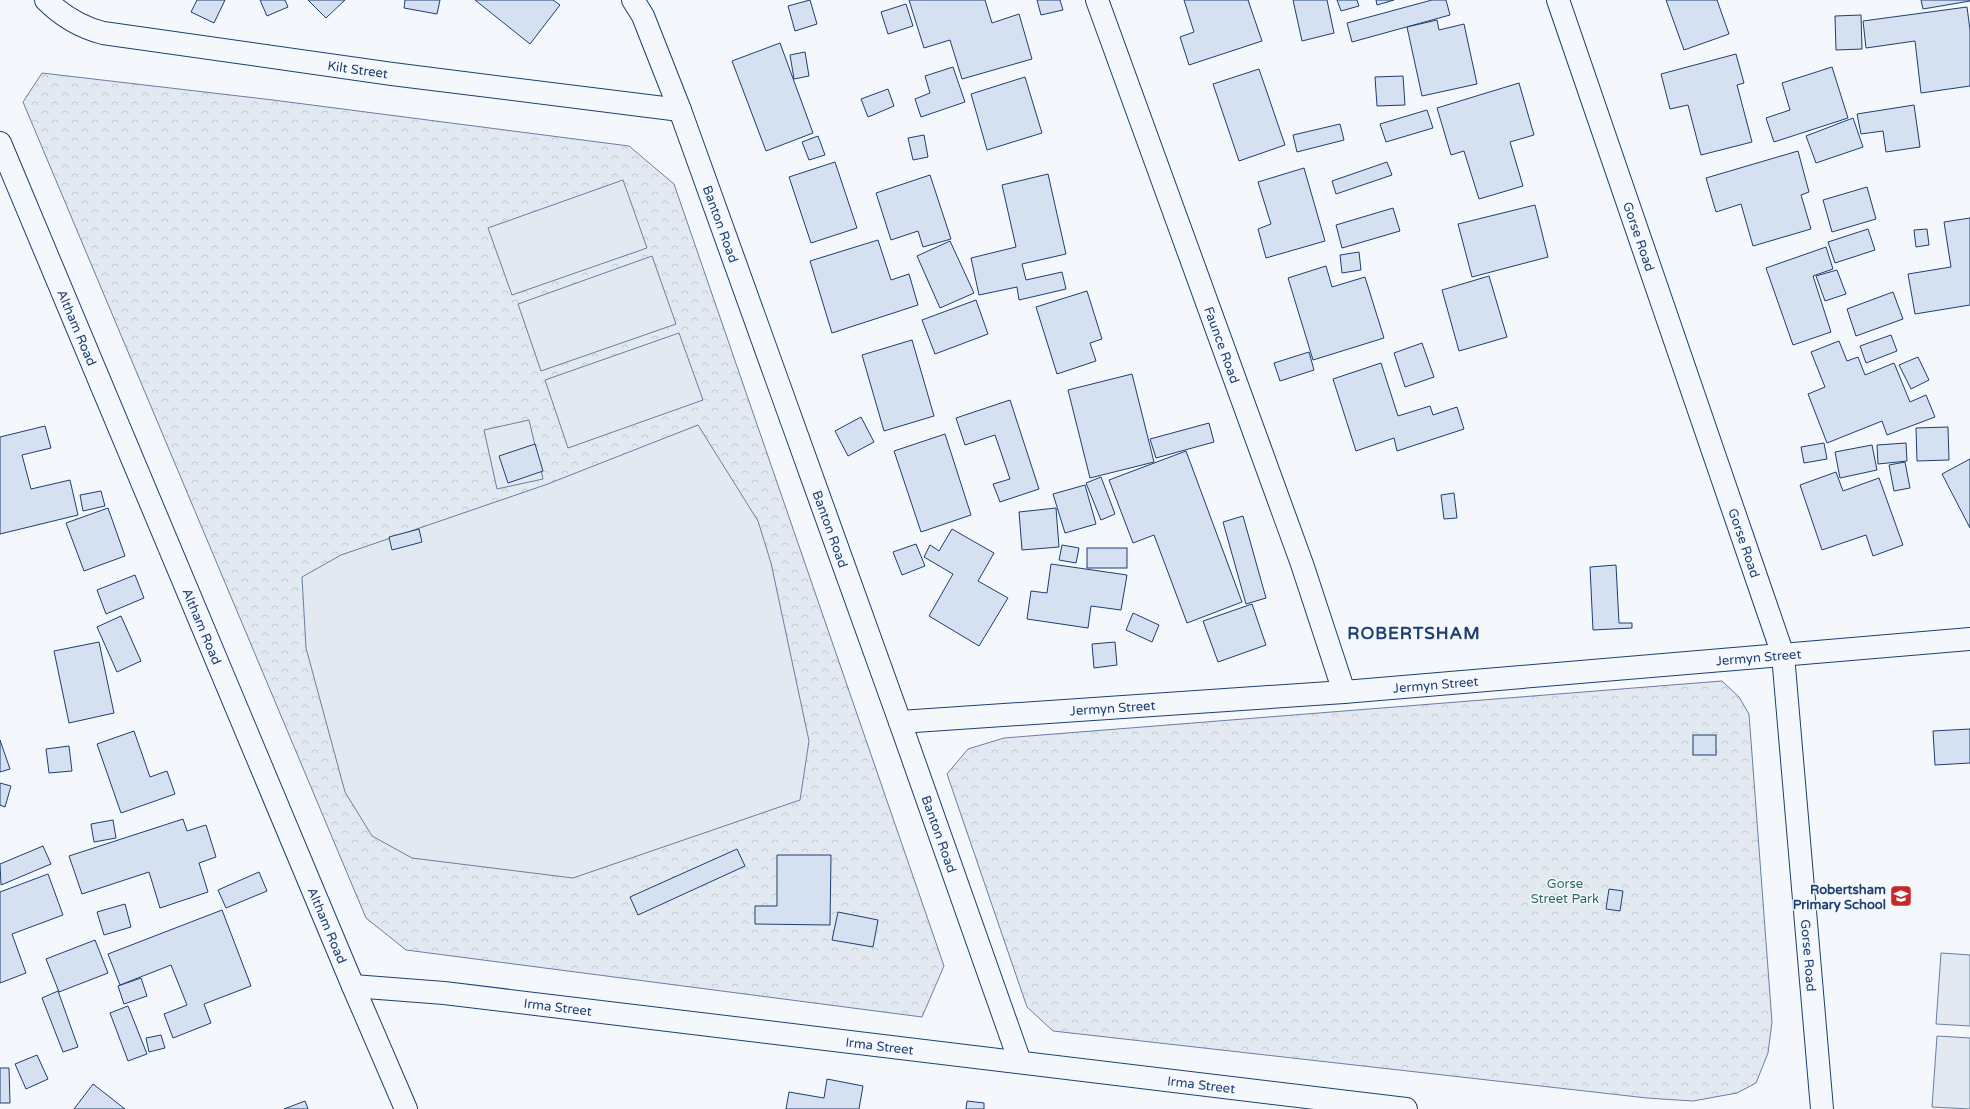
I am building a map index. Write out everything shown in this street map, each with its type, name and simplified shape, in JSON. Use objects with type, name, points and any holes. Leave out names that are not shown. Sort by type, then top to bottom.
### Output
[{"type":"street","name":"Kilt Street","points":[[46,0],[71,22],[84,28],[103,33],[392,74],[680,110]]},
{"type":"street","name":"Banton Road","points":[[633,0],[643,16],[680,110],[900,722],[1020,1062]]},
{"type":"street","name":"Faunce Road","points":[[1097,0],[1302,564],[1344,692]]},
{"type":"street","name":"Gorse Road","points":[[1558,0],[1783,655],[1822,1109]]},
{"type":"street","name":"Altham Road","points":[[0,143],[352,986],[406,1109]]},
{"type":"street","name":"Jermyn Street","points":[[900,722],[1344,692],[1970,639]]},
{"type":"street","name":"Irma Street","points":[[352,986],[444,993],[1406,1109]]},
{"type":"green space","points":[[42,73],[273,100],[629,146],[674,184],[944,966],[922,1017],[406,950],[366,918],[23,102]]},
{"type":"green space","points":[[623,180],[647,248],[512,295],[488,228]]},
{"type":"green space","points":[[652,256],[676,324],[541,371],[518,304]]},
{"type":"green space","points":[[679,333],[703,400],[568,448],[545,380]]},
{"type":"green space","points":[[529,420],[543,479],[497,489],[484,430]]},
{"type":"green space","points":[[698,425],[758,521],[771,563],[809,741],[800,800],[573,878],[412,858],[372,836],[345,792],[306,648],[302,577],[341,555],[545,485]]},
{"type":"green space","name":"Gorse Street Park","points":[[1722,681],[1739,697],[1749,714],[1772,1022],[1768,1053],[1756,1083],[1737,1093],[1693,1101],[1647,1098],[1053,1031],[1027,1007],[947,774],[968,749],[1004,738]]},
{"type":"green space","points":[[1941,953],[1970,955],[1970,1026],[1936,1024]]},
{"type":"green space","points":[[1937,1036],[1970,1038],[1970,1109],[1932,1107]]},
{"type":"building","points":[[197,0],[225,0],[214,23],[191,12]]},
{"type":"building","points":[[260,0],[285,0],[288,7],[267,16]]},
{"type":"building","points":[[308,0],[345,0],[326,18]]},
{"type":"building","points":[[405,0],[440,0],[437,14],[404,8]]},
{"type":"building","points":[[475,0],[553,0],[560,5],[530,44]]},
{"type":"building","points":[[810,0],[817,24],[795,31],[788,6]]},
{"type":"building","points":[[909,0],[985,0],[992,23],[1019,14],[1032,59],[962,79],[950,40],[924,48]]},
{"type":"building","points":[[1037,0],[1060,0],[1063,10],[1041,15]]},
{"type":"building","points":[[1184,0],[1248,0],[1262,41],[1189,65],[1180,37],[1194,32]]},
{"type":"building","points":[[1293,0],[1327,0],[1334,33],[1302,41]]},
{"type":"building","points":[[1337,0],[1357,0],[1359,6],[1341,11]]},
{"type":"building","points":[[1376,0],[1394,0],[1377,5]]},
{"type":"building","points":[[1432,0],[1446,0],[1450,15],[1352,42],[1347,23]]},
{"type":"building","points":[[1666,0],[1717,0],[1729,34],[1684,50]]},
{"type":"building","points":[[1921,0],[1970,0],[1970,1],[1923,9]]},
{"type":"building","points":[[906,4],[913,26],[888,34],[881,12]]},
{"type":"building","points":[[1967,7],[1970,30],[1970,86],[1921,93],[1915,41],[1866,48],[1863,21]]},
{"type":"building","points":[[1861,15],[1862,49],[1836,50],[1835,16]]},
{"type":"building","points":[[1437,20],[1439,30],[1464,24],[1477,84],[1422,96],[1407,27]]},
{"type":"building","points":[[780,43],[813,133],[766,151],[732,61]]},
{"type":"building","points":[[805,52],[809,76],[794,79],[790,55]]},
{"type":"building","points":[[1736,54],[1744,83],[1737,85],[1752,142],[1701,155],[1688,105],[1670,109],[1661,74]]},
{"type":"building","points":[[953,67],[965,102],[921,117],[915,99],[930,93],[925,76]]},
{"type":"building","points":[[1832,67],[1848,118],[1774,142],[1766,118],[1790,110],[1782,83]]},
{"type":"building","points":[[1259,69],[1285,145],[1239,161],[1213,84]]},
{"type":"building","points":[[1403,76],[1405,105],[1377,106],[1375,77]]},
{"type":"building","points":[[1025,77],[1042,133],[987,150],[971,94]]},
{"type":"building","points":[[1519,83],[1534,135],[1510,142],[1523,186],[1479,199],[1464,151],[1451,155],[1437,108]]},
{"type":"building","points":[[888,89],[894,106],[868,117],[861,99]]},
{"type":"building","points":[[1914,105],[1920,147],[1886,152],[1883,131],[1861,134],[1857,114]]},
{"type":"building","points":[[1427,110],[1433,128],[1386,142],[1380,124]]},
{"type":"building","points":[[1853,118],[1863,147],[1816,163],[1806,136]]},
{"type":"building","points":[[1340,124],[1344,140],[1297,152],[1293,135]]},
{"type":"building","points":[[924,135],[928,157],[913,160],[908,138]]},
{"type":"building","points":[[818,136],[825,155],[809,160],[802,142]]},
{"type":"building","points":[[1798,151],[1809,192],[1801,195],[1811,229],[1753,246],[1741,204],[1716,212],[1706,178]]},
{"type":"building","points":[[835,162],[857,228],[811,243],[789,177]]},
{"type":"building","points":[[1387,162],[1392,175],[1336,194],[1332,181]]},
{"type":"building","points":[[1304,168],[1325,241],[1266,258],[1258,229],[1271,224],[1258,182]]},
{"type":"building","points":[[1048,174],[1066,254],[1022,264],[1026,280],[1062,272],[1066,289],[1019,300],[1017,287],[979,295],[971,258],[1016,247],[1002,185]]},
{"type":"building","points":[[930,175],[951,239],[923,247],[918,231],[891,240],[876,193]]},
{"type":"building","points":[[1867,187],[1876,219],[1832,232],[1823,200]]},
{"type":"building","points":[[1535,205],[1548,257],[1472,277],[1458,224]]},
{"type":"building","points":[[1393,208],[1400,231],[1342,248],[1336,225]]},
{"type":"building","points":[[1970,218],[1970,305],[1915,314],[1908,274],[1951,267],[1944,222]]},
{"type":"building","points":[[1868,229],[1875,250],[1835,263],[1828,242]]},
{"type":"building","points":[[1927,229],[1929,245],[1916,247],[1914,230]]},
{"type":"building","points":[[878,240],[891,280],[909,274],[918,305],[832,333],[810,261]]},
{"type":"building","points":[[950,241],[974,293],[940,308],[917,256]]},
{"type":"building","points":[[1826,247],[1833,269],[1813,276],[1831,332],[1793,345],[1766,268]]},
{"type":"building","points":[[1359,252],[1361,270],[1342,273],[1340,255]]},
{"type":"building","points":[[1326,266],[1332,287],[1365,277],[1384,338],[1313,360],[1288,278]]},
{"type":"building","points":[[1837,270],[1846,294],[1825,301],[1816,276]]},
{"type":"building","points":[[1489,276],[1507,337],[1459,351],[1442,290]]},
{"type":"building","points":[[1087,291],[1102,339],[1090,343],[1096,361],[1057,374],[1036,307]]},
{"type":"building","points":[[1893,292],[1903,319],[1856,336],[1847,309]]},
{"type":"building","points":[[976,300],[988,334],[935,354],[922,320]]},
{"type":"building","points":[[1891,335],[1897,351],[1866,363],[1860,346]]},
{"type":"building","points":[[912,340],[934,416],[884,431],[862,355]]},
{"type":"building","points":[[1839,341],[1847,361],[1858,357],[1865,375],[1894,363],[1910,402],[1926,395],[1935,417],[1887,435],[1882,421],[1827,443],[1808,394],[1825,387],[1811,352]]},
{"type":"building","points":[[1422,343],[1434,377],[1405,387],[1394,353]]},
{"type":"building","points":[[1309,352],[1314,370],[1280,381],[1274,363]]},
{"type":"building","points":[[1918,357],[1929,380],[1911,389],[1899,365]]},
{"type":"building","points":[[1381,363],[1398,416],[1430,406],[1433,415],[1457,407],[1464,429],[1397,451],[1394,438],[1356,451],[1333,379]]},
{"type":"building","points":[[1132,374],[1154,462],[1090,478],[1068,390]]},
{"type":"building","points":[[1010,400],[1039,489],[1000,502],[993,484],[1010,479],[995,435],[965,445],[956,418]]},
{"type":"building","points":[[861,417],[874,442],[848,456],[835,431]]},
{"type":"building","points":[[1209,423],[1214,442],[1156,458],[1150,439]]},
{"type":"building","points":[[45,426],[51,448],[22,455],[31,489],[70,480],[78,515],[0,534],[0,437]]},
{"type":"building","points":[[1948,427],[1949,460],[1917,461],[1916,428]]},
{"type":"building","points":[[945,434],[971,515],[921,532],[894,451]]},
{"type":"building","points":[[1824,443],[1827,459],[1804,463],[1801,447]]},
{"type":"building","points":[[1906,443],[1907,461],[1878,464],[1877,445]]},
{"type":"building","points":[[535,444],[543,471],[508,483],[499,456]]},
{"type":"building","points":[[1872,445],[1877,470],[1840,478],[1835,452]]},
{"type":"building","points":[[1186,451],[1242,602],[1187,623],[1154,535],[1133,543],[1109,480]]},
{"type":"building","points":[[1970,459],[1970,528],[1942,474]]},
{"type":"building","points":[[1905,462],[1910,488],[1894,491],[1889,465]]},
{"type":"building","points":[[1836,472],[1843,491],[1879,478],[1903,545],[1873,556],[1866,535],[1822,550],[1800,485]]},
{"type":"building","points":[[1101,477],[1115,514],[1101,520],[1086,483]]},
{"type":"building","points":[[1085,485],[1096,524],[1065,533],[1053,494]]},
{"type":"building","points":[[101,491],[105,506],[83,511],[80,495]]},
{"type":"building","points":[[1454,493],[1457,518],[1444,519],[1441,495]]},
{"type":"building","points":[[108,508],[125,556],[84,571],[66,523]]},
{"type":"building","points":[[1056,508],[1059,547],[1022,550],[1019,512]]},
{"type":"building","points":[[1243,516],[1266,598],[1246,604],[1223,522]]},
{"type":"building","points":[[419,529],[422,542],[392,550],[389,537]]},
{"type":"building","points":[[952,529],[994,553],[978,581],[1008,598],[979,646],[929,616],[953,574],[924,557],[930,545],[939,551]]},
{"type":"building","points":[[916,544],[925,566],[902,575],[893,552]]},
{"type":"building","points":[[1062,545],[1079,548],[1076,563],[1059,560]]},
{"type":"building","points":[[1087,548],[1127,548],[1127,568],[1087,568]]},
{"type":"building","points":[[1051,564],[1127,575],[1121,610],[1091,606],[1088,628],[1027,619],[1031,591],[1047,593]]},
{"type":"building","points":[[1616,565],[1619,623],[1632,623],[1632,628],[1593,630],[1590,567]]},
{"type":"building","points":[[135,575],[144,598],[106,614],[97,590]]},
{"type":"building","points":[[1252,604],[1266,645],[1218,662],[1203,621]]},
{"type":"building","points":[[1133,613],[1159,625],[1152,642],[1126,630]]},
{"type":"building","points":[[121,616],[141,661],[117,672],[97,627]]},
{"type":"building","points":[[99,642],[114,713],[69,723],[54,651]]},
{"type":"building","points":[[1115,642],[1117,665],[1094,668],[1092,644]]},
{"type":"building","points":[[1970,729],[1970,763],[1935,765],[1933,731]]},
{"type":"building","points":[[134,731],[150,777],[167,771],[175,794],[121,813],[97,744]]},
{"type":"building","points":[[1693,735],[1716,735],[1716,755],[1693,755]]},
{"type":"building","points":[[0,740],[10,769],[0,772]]},
{"type":"building","points":[[69,746],[72,771],[49,773],[46,749]]},
{"type":"building","points":[[0,783],[11,786],[5,807],[0,805]]},
{"type":"building","points":[[183,819],[187,831],[206,825],[216,857],[199,863],[208,892],[160,908],[149,872],[82,894],[69,856]]},
{"type":"building","points":[[113,820],[116,838],[94,842],[91,824]]},
{"type":"building","points":[[43,846],[51,864],[1,885],[0,864]]},
{"type":"building","points":[[737,849],[745,866],[638,915],[630,897]]},
{"type":"building","points":[[777,855],[831,855],[830,925],[755,924],[755,906],[777,906]]},
{"type":"building","points":[[259,872],[267,891],[226,908],[218,890]]},
{"type":"building","points":[[48,874],[63,915],[12,934],[26,973],[0,983],[0,892]]},
{"type":"building","points":[[1609,889],[1623,891],[1620,911],[1606,909]]},
{"type":"building","points":[[125,904],[131,927],[104,935],[97,912]]},
{"type":"building","points":[[222,910],[251,986],[204,1004],[211,1023],[173,1038],[164,1014],[187,1005],[171,965],[120,985],[108,954]]},
{"type":"building","points":[[838,912],[878,920],[873,947],[832,940]]},
{"type":"building","points":[[95,940],[108,973],[59,992],[46,959]]},
{"type":"building","points":[[141,978],[147,996],[124,1004],[118,986]]},
{"type":"building","points":[[58,991],[78,1047],[63,1052],[42,998]]},
{"type":"building","points":[[128,1006],[147,1054],[128,1061],[110,1013]]},
{"type":"building","points":[[161,1035],[165,1048],[149,1052],[146,1038]]},
{"type":"building","points":[[37,1055],[48,1079],[26,1089],[15,1064]]},
{"type":"building","points":[[0,1068],[9,1068],[10,1103],[0,1103]]},
{"type":"building","points":[[827,1079],[863,1086],[859,1109],[786,1109],[789,1092],[824,1098]]},
{"type":"building","points":[[93,1084],[125,1109],[74,1109]]},
{"type":"building","points":[[305,1101],[308,1109],[284,1109]]},
{"type":"building","points":[[967,1101],[984,1103],[984,1109],[966,1109]]},
{"type":"place","name":"Robertsham Primary School","points":[[1901,896]]},
{"type":"district","name":"ROBERTSHAM","points":[[1414,633]]}]
